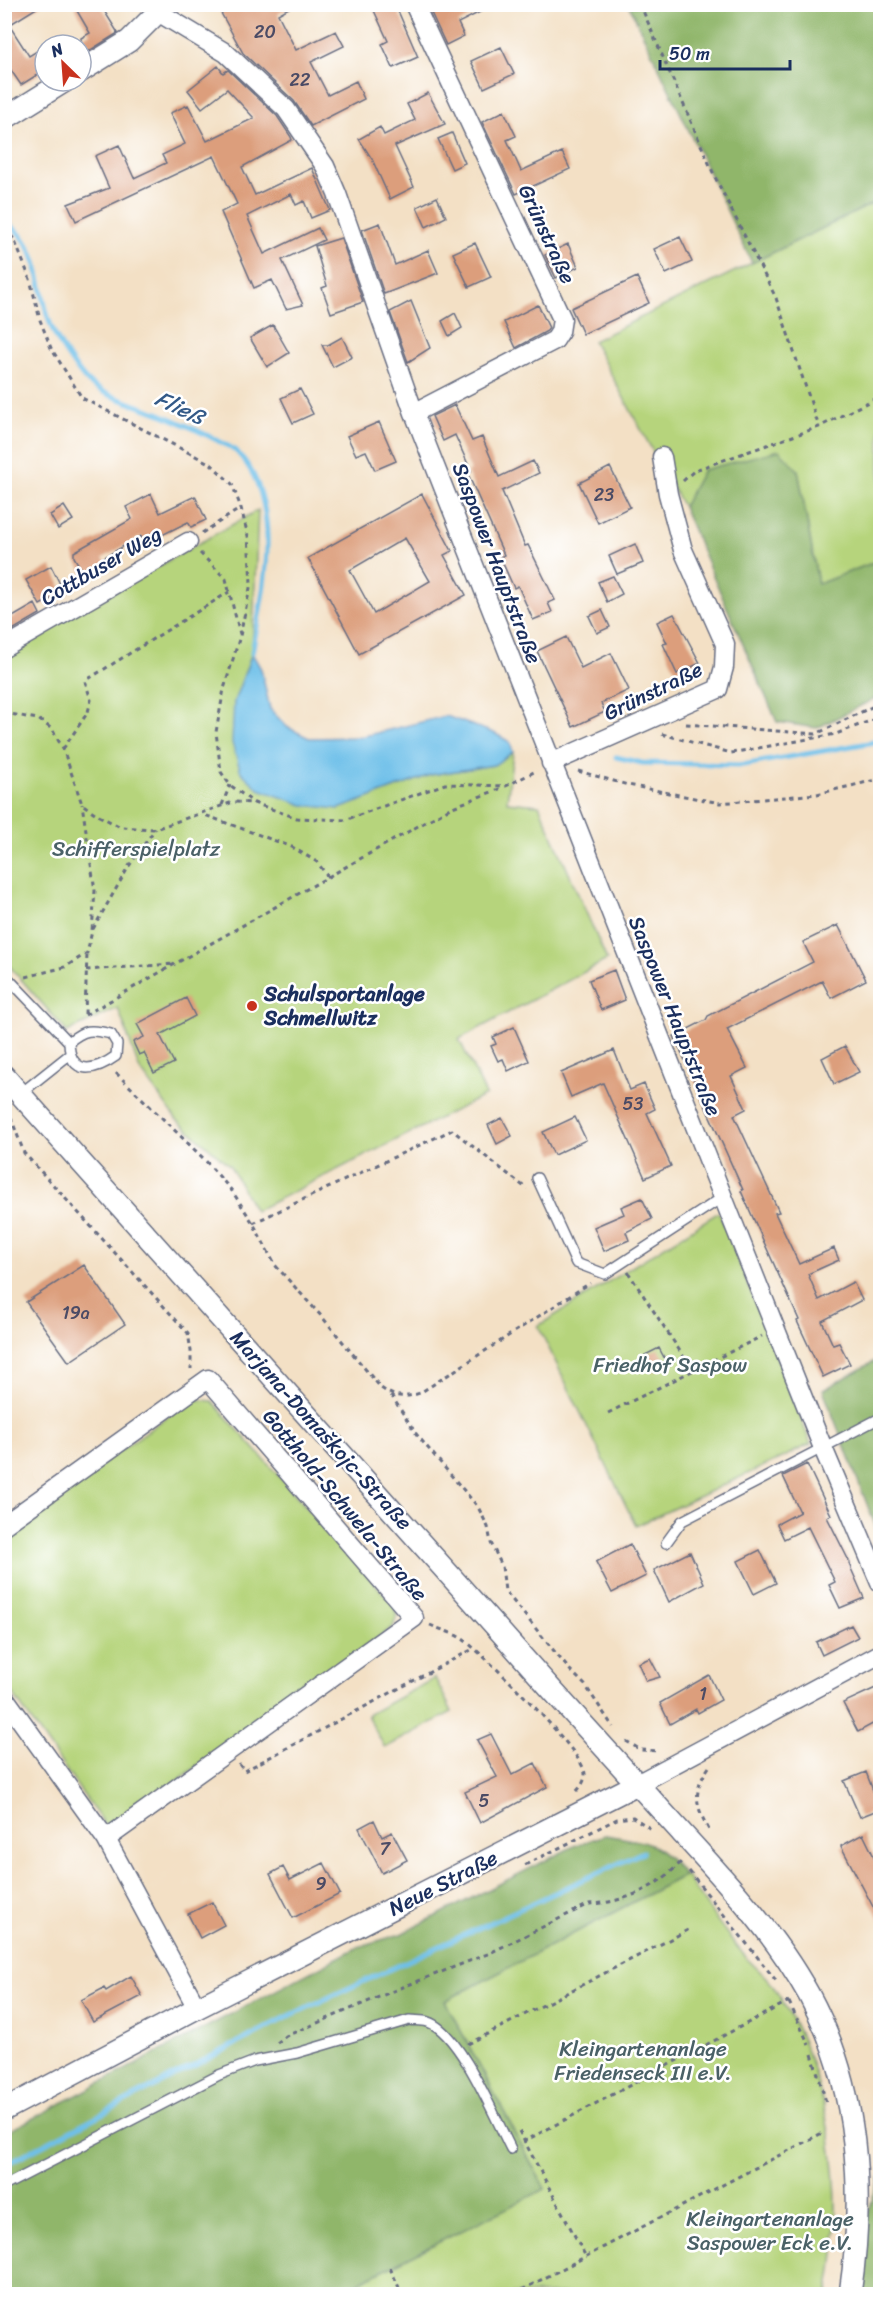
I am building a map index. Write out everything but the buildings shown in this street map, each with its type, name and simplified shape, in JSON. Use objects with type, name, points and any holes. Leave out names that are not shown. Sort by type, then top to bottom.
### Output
[{"type":"street","name":"Grünstraße","points":[[414,4],[562,319],[560,332],[555,340],[414,413]]},
{"type":"street","name":"Saspower Hauptstraße","points":[[159,7],[226,53],[286,109],[325,166],[414,413],[551,763],[823,1448],[880,1583]]},
{"type":"street","points":[[93,64],[129,41],[159,7]]},
{"type":"street","points":[[4,118],[45,93]]},
{"type":"street","name":"Grünstraße","points":[[551,763],[718,689],[724,667],[725,644],[683,550],[668,494],[662,457]]},
{"type":"street","name":"Cottbuser Weg","points":[[4,648],[188,542]]},
{"type":"street","name":"Marjana-Domaškojc-Straße","points":[[4,1076],[12,1101],[738,1895],[780,1948],[810,1997],[829,2038],[851,2116],[857,2156],[858,2227],[850,2295]]},
{"type":"street","name":"Gotthold-Schwela-Straße","points":[[106,1839],[414,1618],[208,1379],[196,1388]]},
{"type":"street","points":[[4,1525],[196,1388]]},
{"type":"street","name":"Neue Straße","points":[[4,2110],[197,2008],[637,1784],[880,1654]]},
{"type":"street","points":[[4,1697],[106,1839],[197,2008]]},
{"type":"lane","points":[[7,977],[69,1042],[69,1055],[77,1065],[90,1069],[116,1056],[117,1044],[111,1034],[99,1031],[80,1032],[69,1042]]},
{"type":"lane","points":[[12,1101],[69,1055]]},
{"type":"lane","points":[[537,1178],[576,1263],[604,1274],[723,1197]]},
{"type":"lane","points":[[666,1543],[682,1521],[880,1418]]},
{"type":"lane","points":[[4,2186],[219,2075],[255,2061],[297,2053],[409,2020],[428,2022],[442,2030],[458,2048],[511,2149]]},
{"type":"path","points":[[640,4],[715,177],[776,298],[819,427]]},
{"type":"path","points":[[4,229],[14,239],[26,269],[40,320],[51,348],[82,398],[211,464],[232,484],[248,536],[251,583],[240,636],[224,689],[216,732],[221,772],[230,785],[254,803]]},
{"type":"path","points":[[668,494],[695,470],[819,427],[880,396]]},
{"type":"path","points":[[240,636],[226,579],[188,542],[241,508]]},
{"type":"path","points":[[63,749],[88,712],[91,700],[85,681],[229,592]]},
{"type":"path","points":[[681,723],[816,734],[880,703]]},
{"type":"path","points":[[4,713],[38,719],[52,729],[63,749],[82,804],[95,891],[92,930],[87,953],[85,1015],[450,808],[506,786],[551,763],[628,785],[720,803],[818,794],[880,779]]},
{"type":"path","points":[[636,725],[682,741],[731,753],[836,734],[880,717]]},
{"type":"path","points":[[82,804],[121,827],[155,830],[233,802],[254,803],[297,818],[345,820],[445,784],[506,786]]},
{"type":"path","points":[[222,805],[230,785]]},
{"type":"path","points":[[201,814],[292,847],[317,862],[328,877]]},
{"type":"path","points":[[92,930],[129,866],[155,830]]},
{"type":"path","points":[[7,977],[65,967],[87,953]]},
{"type":"path","points":[[87,970],[178,963]]},
{"type":"path","points":[[102,1065],[120,1075],[204,1159],[232,1191],[253,1223],[274,1265],[323,1318],[381,1388],[391,1395],[417,1435],[478,1507],[502,1566],[505,1591],[568,1668],[585,1685],[618,1733]]},
{"type":"path","points":[[12,1101],[10,1115],[24,1153],[188,1334],[191,1351],[190,1372],[196,1388]]},
{"type":"path","points":[[253,1223],[452,1130],[548,1203]]},
{"type":"path","points":[[623,1262],[693,1371]]},
{"type":"path","points":[[391,1395],[404,1398],[420,1393],[604,1274]]},
{"type":"path","points":[[608,1413],[776,1329]]},
{"type":"path","points":[[414,1618],[462,1639],[473,1648],[501,1672],[576,1754],[585,1775],[583,1782],[572,1796]]},
{"type":"path","points":[[229,1751],[244,1771],[473,1648]]},
{"type":"path","points":[[623,1739],[641,1750],[658,1752],[666,1749]]},
{"type":"path","points":[[711,1833],[699,1813],[697,1792],[702,1778],[714,1761]]},
{"type":"path","points":[[586,1834],[617,1819],[633,1817],[653,1830]]},
{"type":"path","points":[[678,1854],[780,1985]]},
{"type":"path","points":[[255,2061],[286,2036],[490,1953],[589,1904],[601,1904],[636,1895],[668,1877],[682,1862]]},
{"type":"path","points":[[468,2044],[687,1930]]},
{"type":"path","points":[[784,1993],[810,2047],[829,2112]]},
{"type":"path","points":[[586,2257],[523,2143],[789,2001]]},
{"type":"path","points":[[514,2295],[822,2133]]},
{"type":"path","points":[[390,2268],[402,2295]]},
{"type":"green space","points":[[629,5],[880,5],[880,200],[752,263]]},
{"type":"green space","points":[[880,200],[880,560],[818,584],[798,470],[703,470],[683,507],[593,341]]},
{"type":"green space","points":[[779,450],[798,470],[818,584],[880,560],[880,696],[817,728],[777,722],[683,507],[703,470]]},
{"type":"green space","name":"Schifferspielplatz","points":[[258,510],[252,653],[234,702],[339,809],[430,775],[494,765],[513,752],[507,802],[539,805],[607,960],[459,1039],[486,1095],[255,1211],[230,1166],[176,1119],[139,1068],[118,1008],[67,1032],[5,961],[4,653]]},
{"type":"green space","name":"Friedhof Saspow","points":[[719,1212],[811,1444],[636,1526],[538,1326]]},
{"type":"green space","points":[[880,1358],[880,1538],[823,1390]]},
{"type":"green space","points":[[192,1399],[212,1401],[394,1605],[397,1615],[393,1627],[108,1830],[5,1683],[4,1534]]},
{"type":"green space","points":[[435,1678],[452,1712],[385,1748],[367,1715]]},
{"type":"green space","points":[[605,1835],[632,1839],[658,1849],[685,1875],[445,2001],[545,2189],[335,2294],[5,2294],[5,2133],[358,1947],[401,1934],[574,1846]]},
{"type":"green space","name":"Kleingartenanlage Friedenseck III e.V.","points":[[685,1875],[729,1937],[773,1986],[793,2020],[808,2056],[821,2095],[834,2175],[836,2216],[834,2256],[828,2294],[335,2294],[545,2189],[445,2001]]},
{"type":"green space","points":[[880,2176],[880,2294],[856,2294],[868,2213]]},
{"type":"water","points":[[252,653],[261,669],[270,709],[287,727],[309,738],[360,737],[446,716],[494,733],[510,742],[513,752],[494,765],[430,775],[339,809],[303,805],[259,789],[241,772],[232,743],[234,702]]},
{"type":"waterway","name":"Fließ","points":[[4,220],[20,234],[29,248],[37,267],[45,307],[54,333],[74,366],[85,379],[100,390],[163,415],[224,444],[237,452],[252,473],[262,496],[267,548],[265,576],[252,653]]},
{"type":"waterway","points":[[616,757],[642,763],[743,765],[880,741]]},
{"type":"waterway","points":[[4,2165],[291,2015],[643,1852]]},
{"type":"place","name":"Schulsportanlage Schmellwitz","points":[[252,1006]]},
{"type":"park label","name":"Kleingartenanlage Saspower Eck e.V.","points":[[770,2231]]}]
